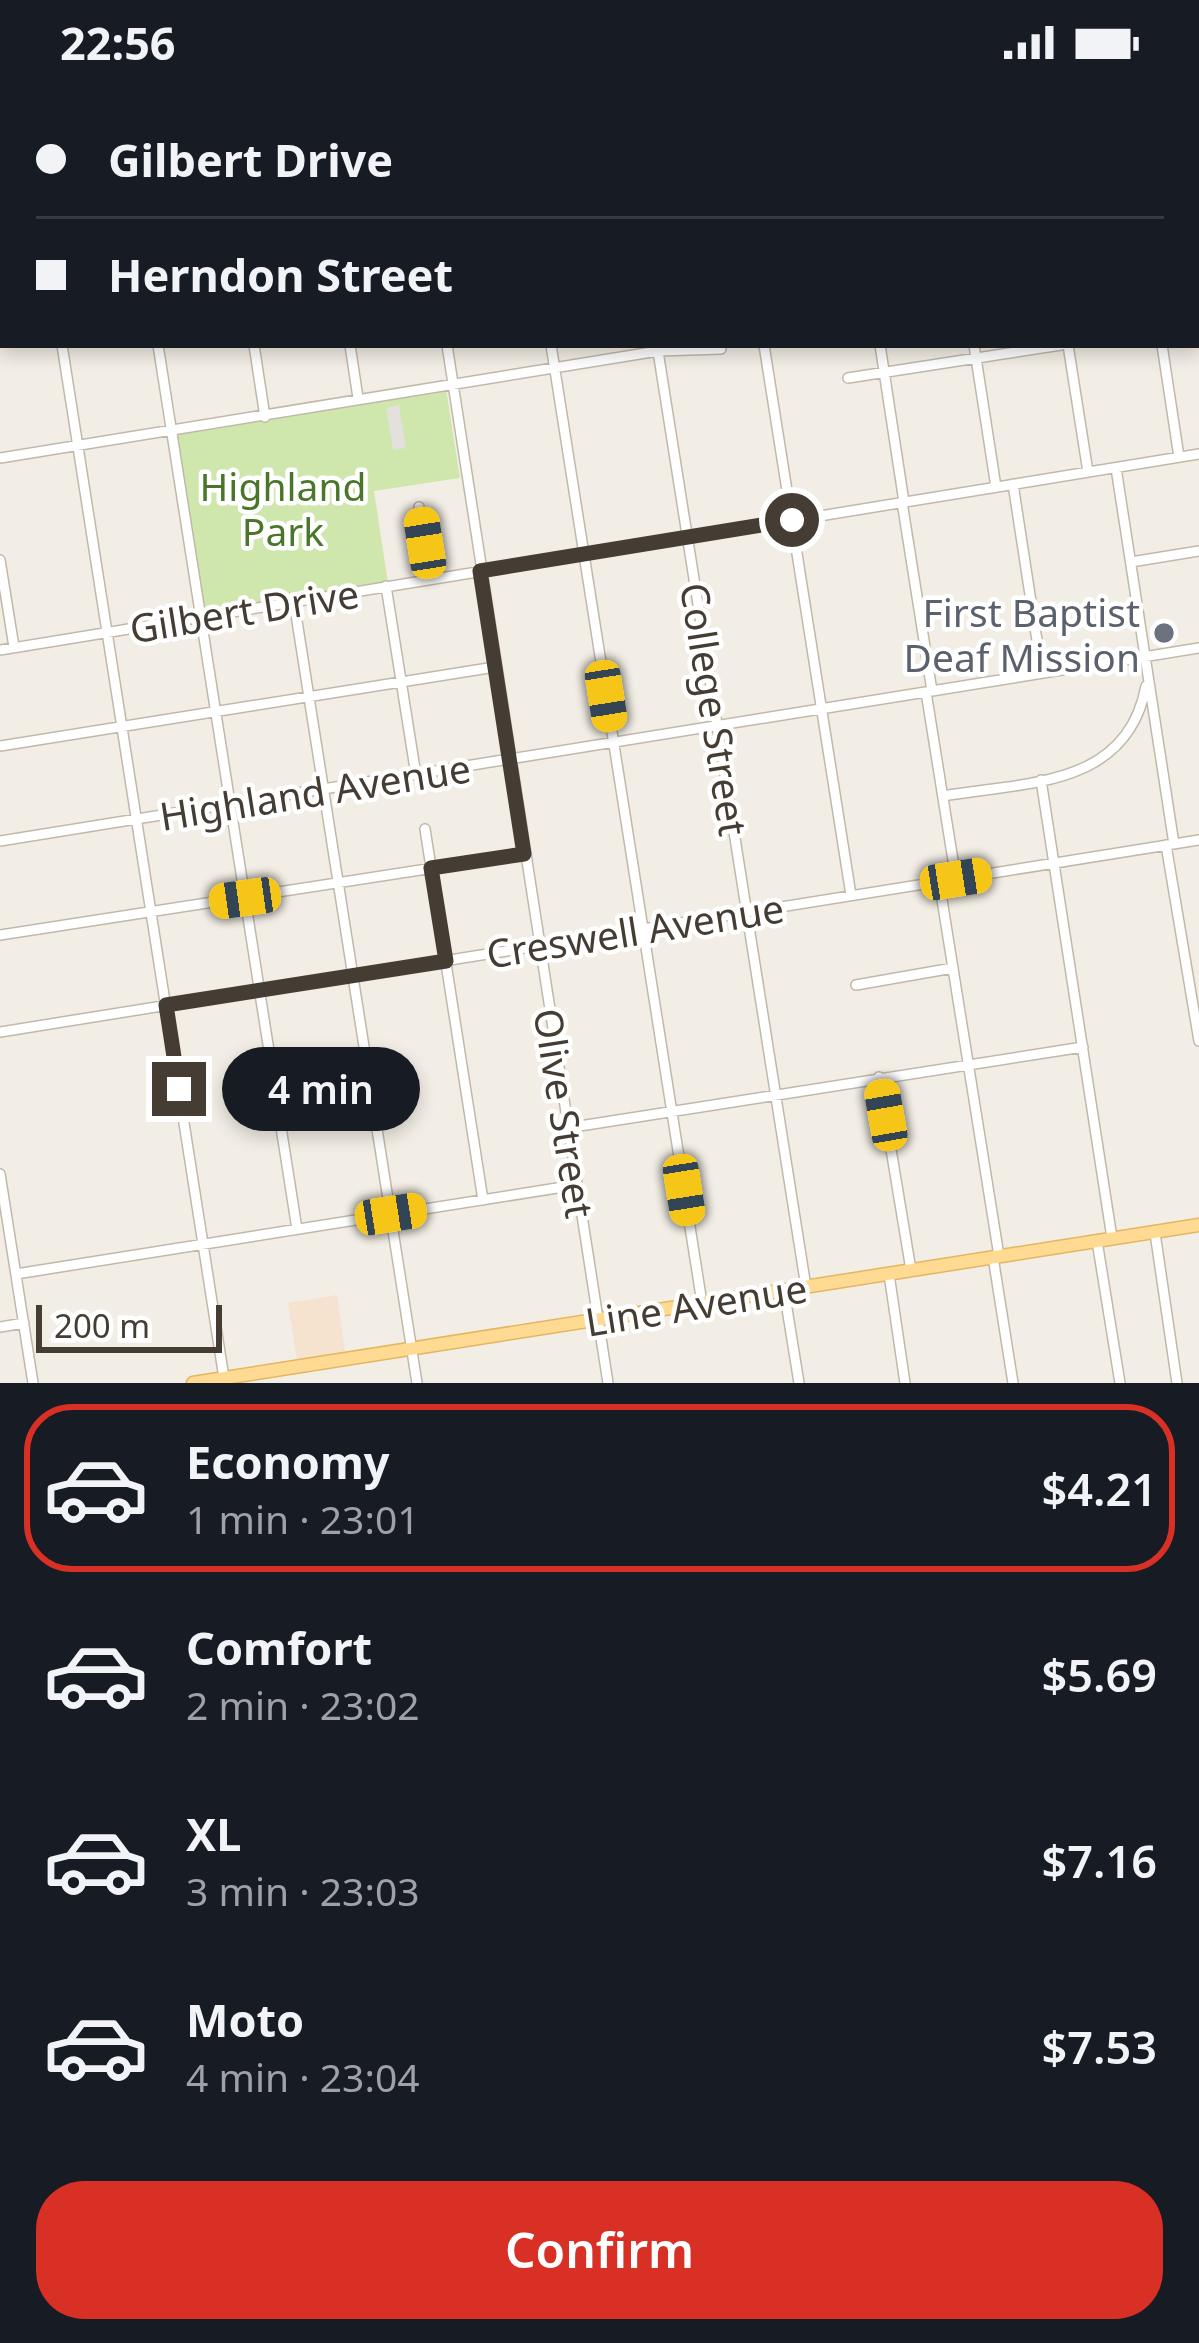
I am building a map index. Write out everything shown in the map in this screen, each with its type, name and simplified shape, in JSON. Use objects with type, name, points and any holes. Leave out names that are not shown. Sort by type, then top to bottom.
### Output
[{"type":"main road","name":"Line Avenue","points":[[193,1383],[252,1378],[412,1348],[1199,1225]]},
{"type":"street","points":[[62,348],[224,1378]]},
{"type":"street","points":[[158,348],[297,1229]]},
{"type":"street","points":[[254,348],[265,417]]},
{"type":"street","points":[[350,348],[358,398]]},
{"type":"street","name":"Olive Street","points":[[447,348],[608,1383]]},
{"type":"street","points":[[551,348],[702,1303]]},
{"type":"street","points":[[0,458],[658,348],[721,349]]},
{"type":"street","name":"College Street","points":[[658,348],[806,1287]]},
{"type":"street","points":[[764,348],[851,895]]},
{"type":"street","points":[[880,348],[956,879]]},
{"type":"street","points":[[974,348],[996,487]]},
{"type":"street","points":[[848,378],[1047,348]]},
{"type":"street","points":[[1066,348],[1088,472]]},
{"type":"street","points":[[1162,348],[1179,457]]},
{"type":"street","name":"Gilbert Drive","points":[[0,650],[1199,454]]},
{"type":"street","points":[[1116,467],[1199,1041]]},
{"type":"street","points":[[1013,484],[1042,673]]},
{"type":"street","points":[[419,506],[431,579]]},
{"type":"street","points":[[1130,562],[1199,550]]},
{"type":"street","points":[[0,560],[14,647]]},
{"type":"street","points":[[386,586],[416,775]]},
{"type":"street","points":[[294,602],[417,1383]]},
{"type":"street","name":"Highland Avenue","points":[[0,842],[1199,647]]},
{"type":"street","points":[[0,746],[495,667]]},
{"type":"street","points":[[943,796],[1041,780],[1094,765],[1113,752],[1133,726],[1148,676]]},
{"type":"street","points":[[1133,726],[1157,731]]},
{"type":"street","points":[[1041,780],[1083,1048],[1120,1383]]},
{"type":"street","points":[[425,829],[484,1200]]},
{"type":"street","name":"Creswell Avenue","points":[[0,1032],[1199,840]]},
{"type":"street","points":[[0,935],[524,854]]},
{"type":"street","points":[[939,881],[1013,1383]]},
{"type":"street","points":[[856,985],[953,968]]},
{"type":"street","points":[[567,1128],[1083,1048]]},
{"type":"street","points":[[880,1077],[911,1270]]},
{"type":"street","points":[[0,1174],[4,1223],[33,1383]]},
{"type":"street","points":[[16,1274],[576,1185]]},
{"type":"street","points":[[1155,1233],[1178,1383]]},
{"type":"street","points":[[889,1274],[905,1383]]},
{"type":"street","points":[[784,1290],[799,1383]]},
{"type":"street","points":[[0,1327],[24,1323]]},
{"type":"shaded area","points":[[399,405],[406,448],[393,450],[386,408]]},
{"type":"shaded area","points":[[337,1295],[345,1352],[297,1360],[288,1303]]},
{"type":"green space","name":"Highland Park","points":[[446,389],[460,478],[374,491],[388,583],[202,613],[173,432]]},
{"type":"place","name":"First Baptist Deaf Mission","points":[[1164,633]]},
{"type":"route","points":[[179,1089],[166,1005],[446,961],[431,868],[524,854],[480,571],[792,520]]}]
